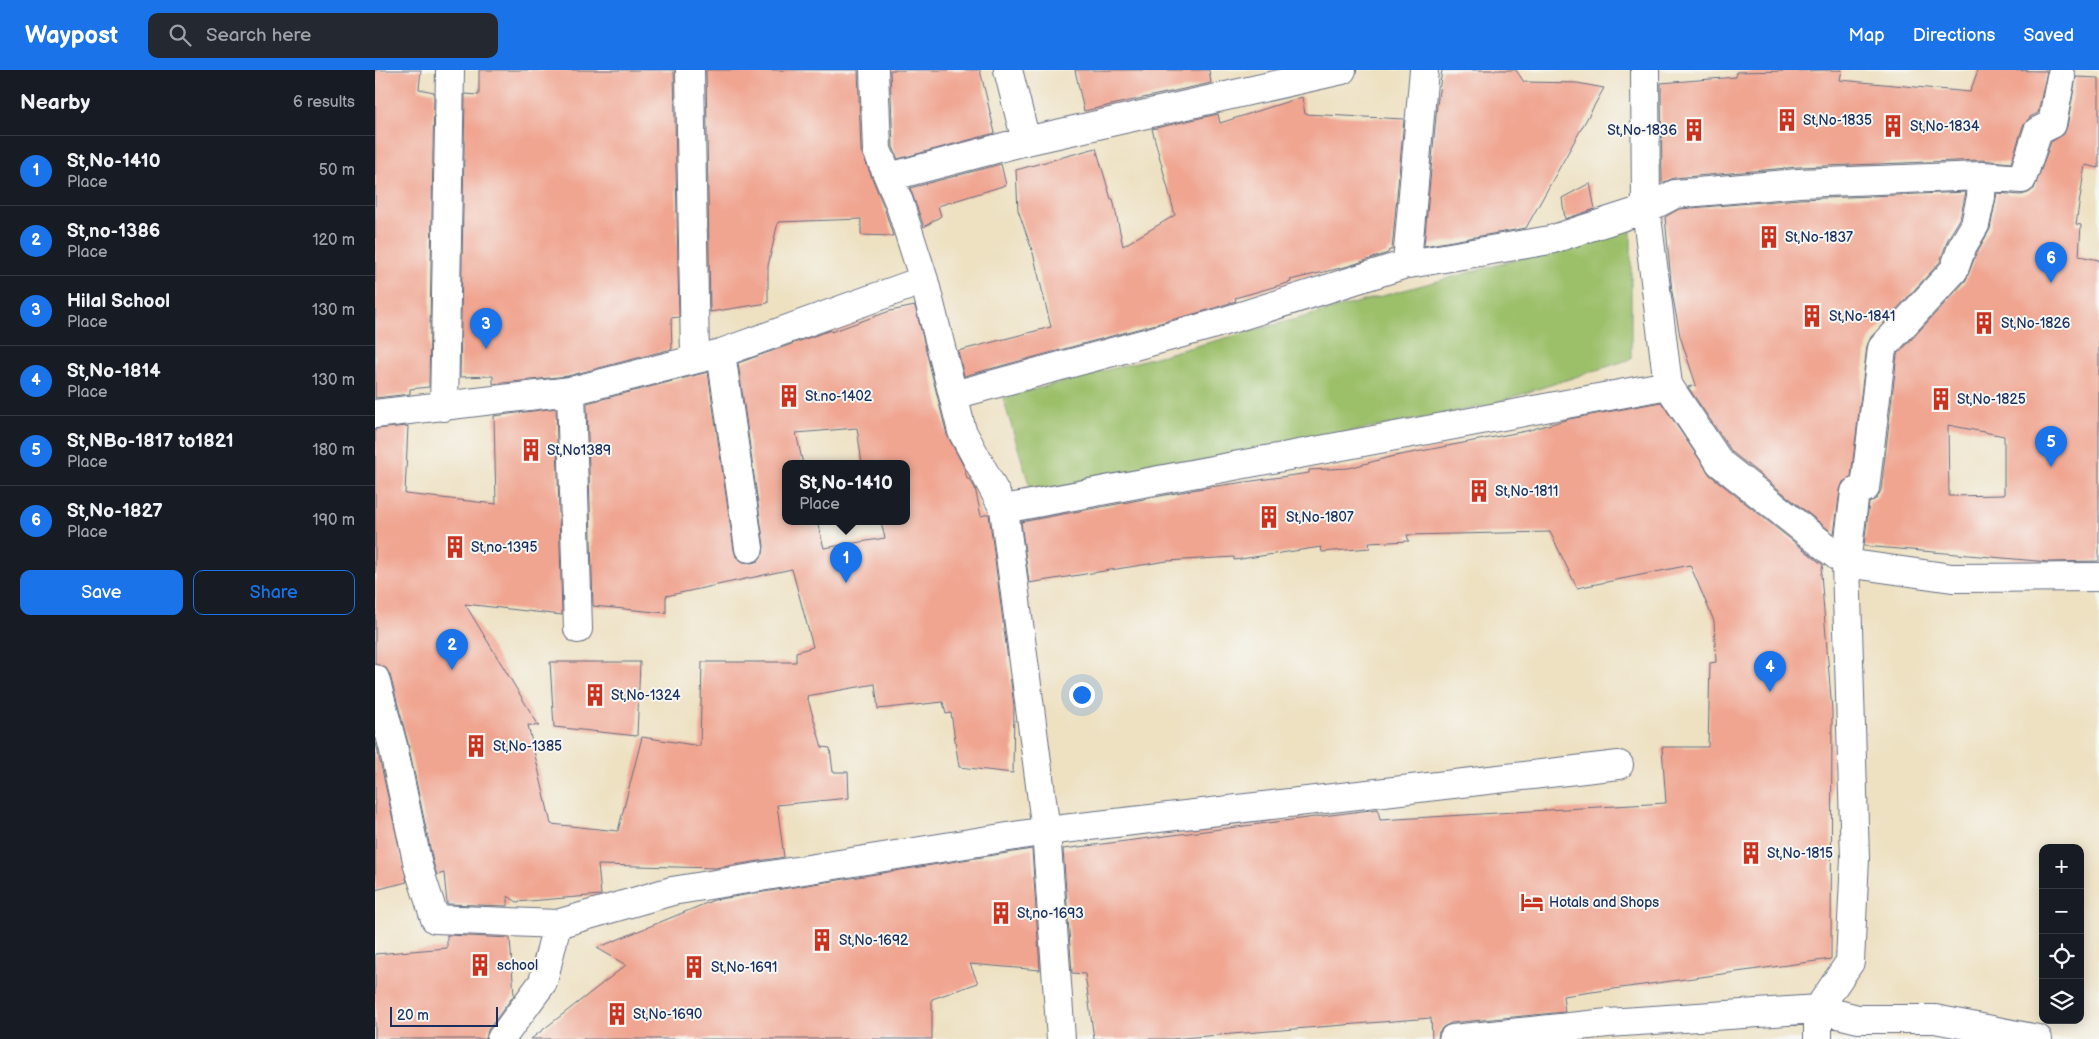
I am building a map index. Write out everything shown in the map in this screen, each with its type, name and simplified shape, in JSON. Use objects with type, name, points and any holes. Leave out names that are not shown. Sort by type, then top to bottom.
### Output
[{"type":"street","points":[[444,407],[450,70]]},
{"type":"street","points":[[690,70],[708,356],[749,548]]},
{"type":"street","points":[[874,70],[877,150],[899,202],[924,280],[962,431],[1004,509],[1046,831],[1061,1039]]},
{"type":"street","points":[[1008,70],[1026,142]]},
{"type":"street","points":[[889,177],[1026,142],[1342,70]]},
{"type":"street","points":[[1403,265],[1407,262],[1425,70]]},
{"type":"street","points":[[1645,70],[1646,209],[1668,385],[1720,463],[1846,563],[1952,578],[2099,577]]},
{"type":"street","points":[[954,395],[1211,325],[1403,265],[1550,240],[1646,209],[1675,194],[1799,183],[1982,176],[2022,179],[2038,131],[2052,124],[2061,77]]},
{"type":"street","points":[[1818,1039],[1818,1009],[1850,962],[1855,858],[1846,563],[1855,492],[1865,488],[1882,348],[1954,270],[1962,247],[1975,225],[1981,197],[1982,176]]},
{"type":"street","points":[[375,414],[571,390],[708,356],[924,280]]},
{"type":"street","points":[[1004,509],[1668,385]]},
{"type":"street","points":[[571,390],[578,628]]},
{"type":"street","points":[[375,679],[393,746],[418,866],[435,919],[557,924],[672,891],[1046,831],[1619,765]]},
{"type":"street","points":[[501,1039],[543,982],[557,924]]},
{"type":"street","points":[[1453,1039],[1609,1031],[1818,1009],[1858,1019],[1935,1020],[2038,1039]]},
{"type":"green space","points":[[1631,229],[1631,359],[1485,406],[1032,494],[1003,398]]},
{"type":"building","points":[[375,70],[421,70],[419,89],[434,92],[429,387],[410,389],[410,394],[375,398]]},
{"type":"building","points":[[479,70],[674,70],[679,317],[671,318],[672,349],[568,376],[493,384],[493,376],[460,377],[465,94],[479,95]]},
{"type":"building","points":[[706,70],[858,70],[861,151],[884,207],[893,236],[861,235],[861,219],[778,222],[768,266],[768,303],[710,312]]},
{"type":"building","points":[[890,70],[980,70],[995,133],[898,159],[893,147]]},
{"type":"building","points":[[1075,70],[1209,70],[1211,83],[1084,111]]},
{"type":"building","points":[[1442,70],[1516,70],[1524,82],[1577,83],[1604,88],[1526,228],[1424,246]]},
{"type":"building","points":[[1842,70],[1840,80],[1970,92],[1978,70],[2047,71],[2038,113],[2030,117],[2023,126],[2011,163],[1981,160],[1798,167],[1674,178],[1662,183],[1661,83],[1736,77],[1736,72]]},
{"type":"building","points":[[2076,77],[2099,78],[2099,168],[2085,165],[2076,224],[2081,225],[2079,256],[2099,260],[2099,561],[2049,562],[1864,546],[1869,503],[1877,498],[1881,490],[1897,355],[1966,280],[1976,254],[1990,229],[1997,193],[2021,195],[2034,189],[2051,142],[2064,134]],"holes":[[[1948,425],[2004,436],[2004,495],[1949,496]]]},
{"type":"building","points":[[1302,97],[1305,114],[1404,119],[1392,250],[1349,266],[1290,280],[1291,282],[1235,298],[1236,301],[1208,310],[964,376],[958,351],[1051,327],[1033,253],[1018,210],[1016,170],[1096,148],[1111,199],[1113,199],[1123,246],[1175,215],[1152,129],[1218,114],[1220,123]]},
{"type":"building","points":[[1001,164],[1006,185],[938,206],[941,216],[924,227],[910,188]]},
{"type":"building","points":[[1590,183],[1595,209],[1565,219],[1562,198]]},
{"type":"building","points":[[1966,192],[1960,219],[1948,239],[1940,262],[1871,337],[1867,346],[1851,477],[1843,482],[1840,490],[1834,534],[1732,452],[1688,387],[1696,385],[1680,336],[1672,292],[1665,217],[1679,209],[1800,199]]},
{"type":"building","points":[[915,306],[947,435],[964,467],[967,479],[970,479],[975,488],[981,516],[989,514],[1014,706],[1013,773],[959,767],[951,713],[946,714],[943,702],[878,709],[875,684],[807,696],[822,747],[830,748],[833,772],[848,772],[849,798],[777,805],[784,857],[715,868],[598,865],[601,895],[517,902],[508,896],[508,906],[447,904],[444,873],[437,875],[433,862],[408,743],[390,675],[386,668],[375,664],[375,429],[408,426],[405,494],[496,504],[494,416],[556,408],[562,615],[465,604],[539,726],[528,725],[551,824],[618,831],[642,737],[700,746],[702,662],[796,662],[796,652],[813,647],[792,569],[666,596],[666,613],[593,606],[587,403],[708,372],[734,550],[736,557],[743,562],[752,563],[758,561],[763,554],[764,546],[738,363],[831,330],[831,332],[890,311]]},
{"type":"building","points":[[1661,402],[1710,475],[1823,565],[1821,574],[1832,711],[1831,959],[1563,996],[1565,1012],[1451,1023],[1443,1027],[1439,1032],[1438,1039],[1432,1039],[1431,1018],[1170,1039],[1094,1039],[1085,974],[1072,973],[1063,849],[1378,809],[1380,820],[1666,803],[1662,747],[1708,747],[1710,663],[1716,662],[1714,621],[1690,565],[1577,588],[1550,532],[1407,535],[1409,541],[1369,543],[1370,548],[1322,552],[1321,547],[1234,560],[1234,557],[1167,561],[1029,583],[1021,522],[1203,488],[1309,473],[1309,470],[1349,468],[1390,457],[1526,431],[1569,419]]},
{"type":"building","name":"St,No-1324","points":[[550,662],[640,662],[637,736],[554,727]]},
{"type":"building","points":[[375,739],[407,882],[375,890]]},
{"type":"building","points":[[1032,849],[1040,970],[970,964],[978,983],[932,999],[932,1039],[531,1039],[626,965],[597,948],[714,900]]},
{"type":"building","points":[[447,935],[510,938],[514,995],[488,1030],[486,1039],[375,1039],[375,954],[447,948]]},
{"type":"place","name":"St,No-1835","points":[[1787,120]]},
{"type":"place","name":"St,No-1834","points":[[1893,126]]},
{"type":"place","name":"St,No-1836","points":[[1694,130]]},
{"type":"place","name":"St,No-1837","points":[[1769,237]]},
{"type":"place","name":"St,No-1827","points":[[2051,283]]},
{"type":"place","name":"St,No-1841","points":[[1812,316]]},
{"type":"place","name":"St,No-1826","points":[[1984,323]]},
{"type":"place","name":"Hilal School","points":[[486,349]]},
{"type":"place","name":"St.no-1402","points":[[789,396]]},
{"type":"place","name":"St,No-1825","points":[[1941,399]]},
{"type":"place","name":"St,No1389","points":[[531,450]]},
{"type":"place","name":"St,NBo-1817 to1821","points":[[2051,467]]},
{"type":"place","name":"St,No-1811","points":[[1479,491]]},
{"type":"place","name":"St,No-1807","points":[[1269,517]]},
{"type":"place","name":"St,no-1395","points":[[455,547]]},
{"type":"place","name":"St,No-1410","points":[[846,583]]},
{"type":"place","name":"St,no-1386","points":[[452,670]]},
{"type":"place","name":"St,No-1814","points":[[1770,692]]},
{"type":"place","name":"St,No-1324","points":[[595,695]]},
{"type":"place","name":"St,No-1385","points":[[476,746]]},
{"type":"place","name":"St,No-1815","points":[[1751,853]]},
{"type":"place","name":"Hotals and Shops","points":[[1532,902]]},
{"type":"place","name":"St,no-1693","points":[[1001,913]]},
{"type":"place","name":"St,No-1692","points":[[822,940]]},
{"type":"place","name":"school","points":[[480,965]]},
{"type":"place","name":"St,No-1691","points":[[694,967]]},
{"type":"place","name":"St,No-1690","points":[[617,1014]]}]
